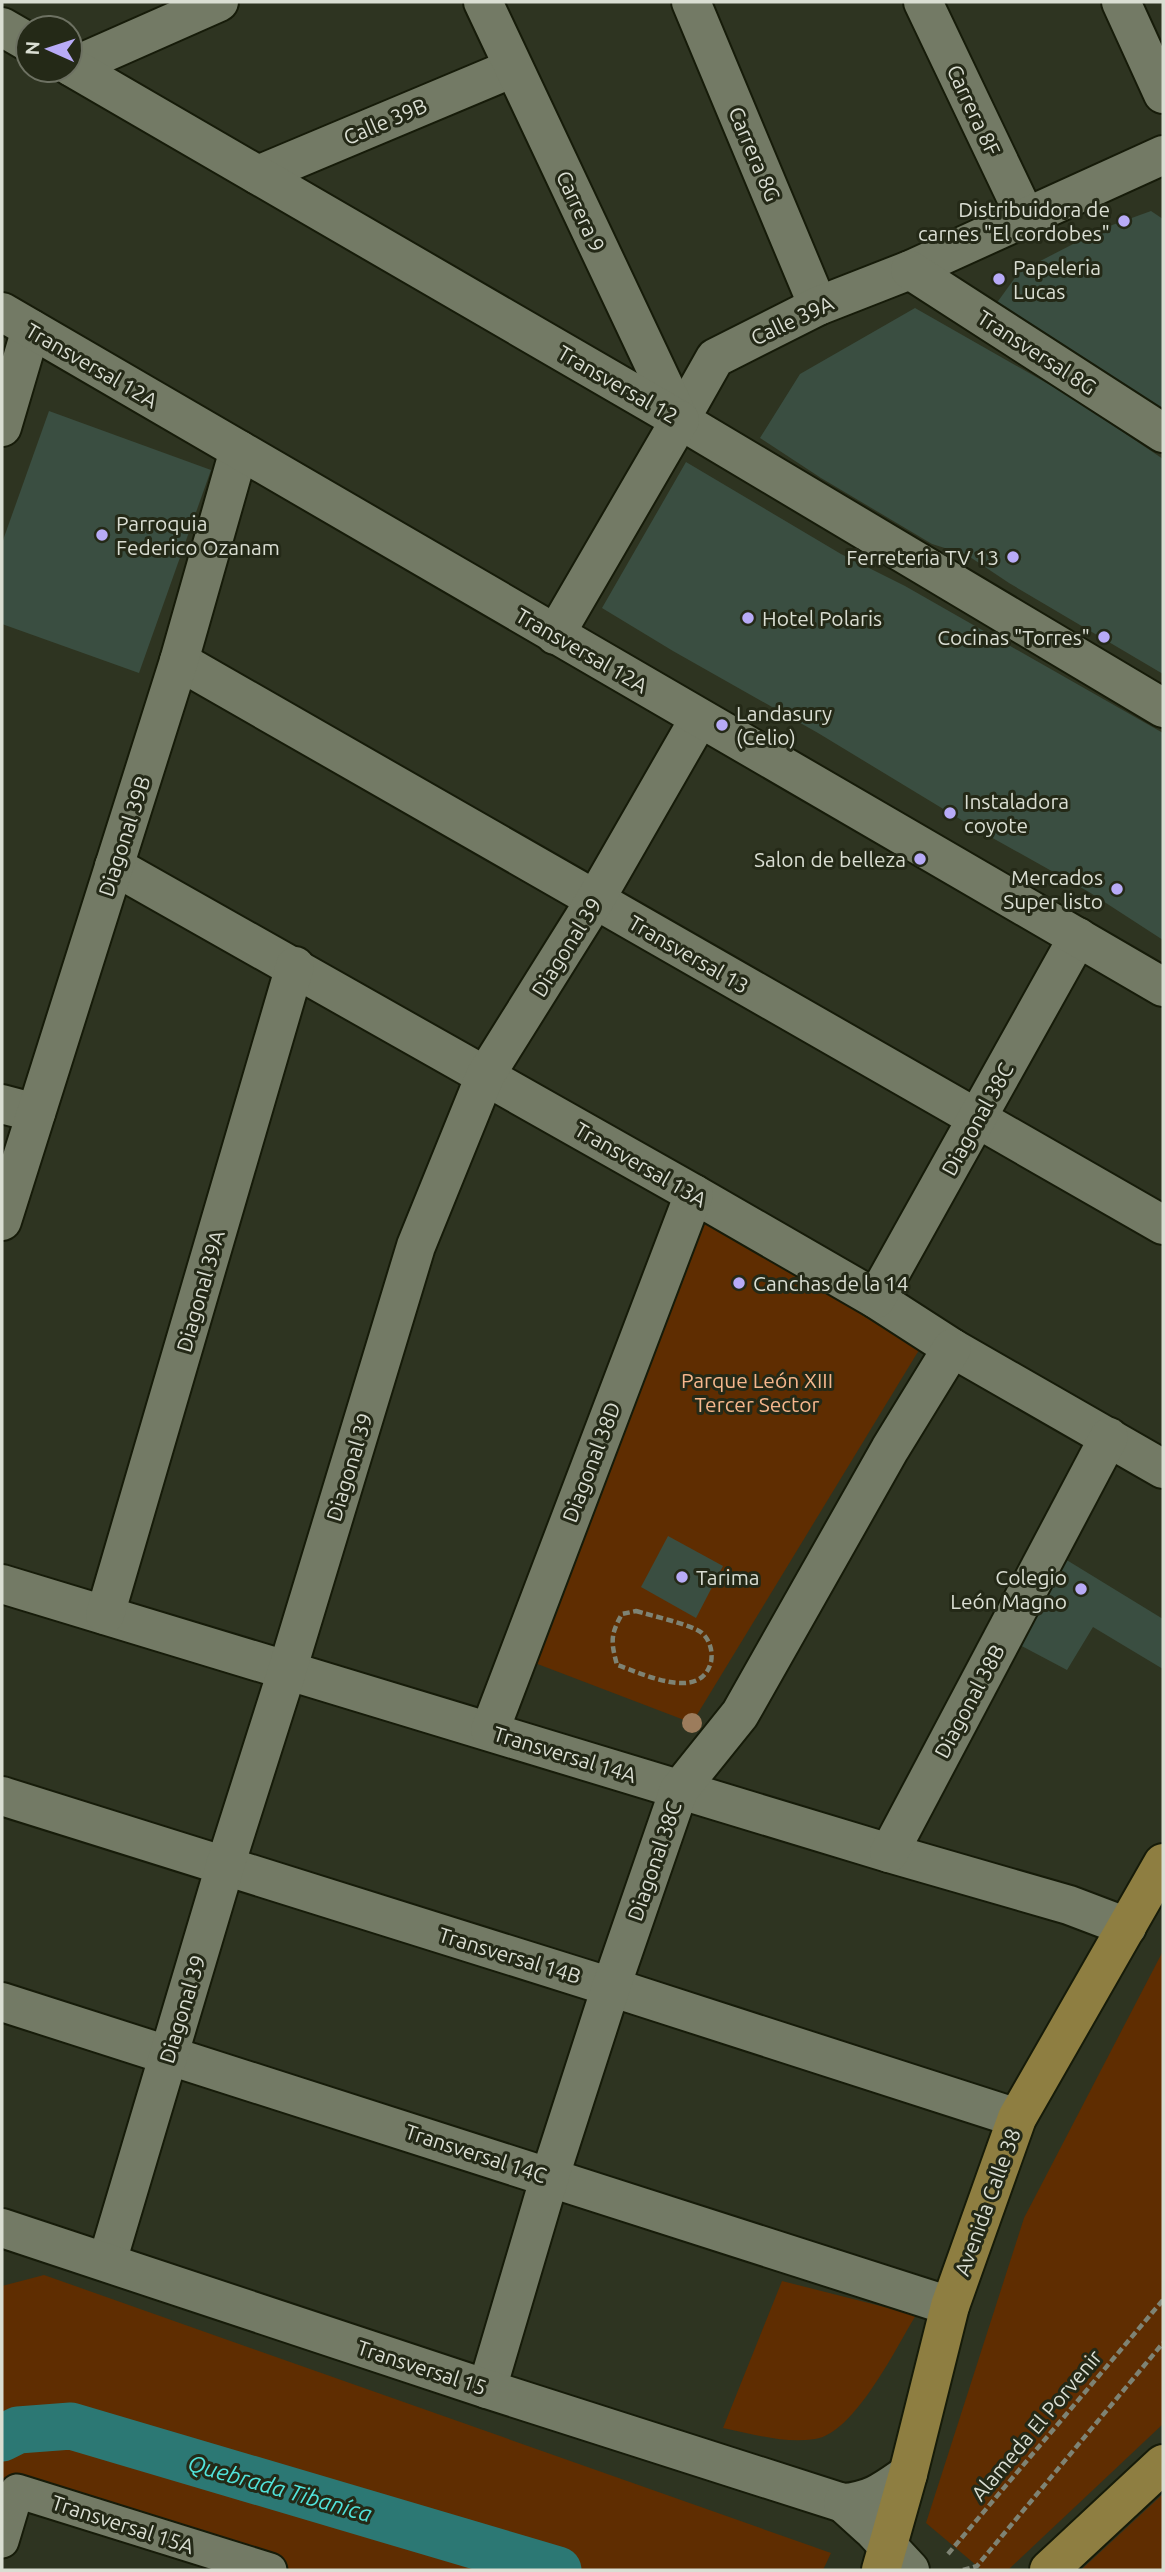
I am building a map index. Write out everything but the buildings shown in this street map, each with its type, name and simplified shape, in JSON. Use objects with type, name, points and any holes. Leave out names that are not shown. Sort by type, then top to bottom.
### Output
[{"type":"main road","name":"Avenida Calle 38","points":[[905,2562],[908,2474],[950,2306],[1017,2118],[1163,1863]]},
{"type":"main road","points":[[1049,2570],[1163,2464]]},
{"type":"street","points":[[84,61],[219,2]]},
{"type":"street","name":"Carrera 9","points":[[483,2],[680,420]]},
{"type":"street","name":"Carrera 8G","points":[[691,2],[818,306]]},
{"type":"street","name":"Carrera 8F","points":[[923,2],[1026,218]]},
{"type":"street","points":[[1121,2],[1163,94]]},
{"type":"street","name":"Calle 39B","points":[[258,175],[513,68]]},
{"type":"street","name":"Transversal 12","points":[[84,75],[680,420],[1163,708]]},
{"type":"street","points":[[1147,163],[1163,191]]},
{"type":"street","name":"Calle 39A","points":[[555,635],[715,358],[818,306],[910,270],[1147,163]]},
{"type":"street","name":"Transversal 8G","points":[[910,270],[1163,433]]},
{"type":"street","points":[[2,427],[16,320]]},
{"type":"street","name":"Transversal 12A","points":[[16,320],[1163,987]]},
{"type":"street","name":"Diagonal 39B","points":[[2,1221],[19,1108],[114,866],[179,661],[239,450]]},
{"type":"street","name":"Transversal 13","points":[[179,661],[1163,1224]]},
{"type":"street","name":"Diagonal 39","points":[[107,2262],[225,1866],[416,1246],[485,1076],[595,900],[699,719]]},
{"type":"street","name":"Transversal 13A","points":[[114,866],[694,1194],[876,1299],[952,1348],[1163,1469]]},
{"type":"street","name":"Diagonal 38C","points":[[876,1299],[1077,937]]},
{"type":"street","name":"Diagonal 39A","points":[[105,1615],[295,966]]},
{"type":"street","name":"Diagonal 38D","points":[[490,1730],[694,1194]]},
{"type":"street","name":"Diagonal 38C","points":[[487,2389],[550,2176],[679,1790],[740,1714],[890,1449],[952,1348]]},
{"type":"street","name":"Diagonal 38B","points":[[889,1853],[1108,1437]]},
{"type":"street","name":"Transversal 14A","points":[[2,1584],[490,1730],[679,1790],[1069,1905],[1127,1927]]},
{"type":"street","name":"Transversal 14B","points":[[2,1796],[1017,2118]]},
{"type":"street","name":"Transversal 14C","points":[[2,2002],[950,2306]]},
{"type":"street","name":"Transversal 15","points":[[2,2228],[487,2389],[843,2503]]},
{"type":"street","points":[[843,2503],[862,2502],[871,2498],[908,2474]]},
{"type":"street","name":"Transversal 15A","points":[[2,2541],[17,2491],[270,2570]]},
{"type":"street","points":[[843,2503],[905,2562]]},
{"type":"path","points":[[636,1611],[701,1632],[710,1644],[712,1656],[710,1666],[696,1682],[682,1685],[617,1665],[611,1643],[622,1614],[636,1611]]},
{"type":"path","name":"Alameda El Porvenir","points":[[905,2562],[1163,2300]]},
{"type":"path","points":[[963,2570],[977,2566],[1163,2343]]},
{"type":"green space","name":"Parque León XIII Tercer Sector","points":[[700,1215],[919,1350],[692,1723],[527,1660]]},
{"type":"green space","points":[[1163,1951],[1163,2424],[1008,2570],[982,2570],[926,2523],[1024,2218]]},
{"type":"green space","points":[[44,2275],[831,2553],[823,2570],[270,2570],[2,2487],[2,2286]]},
{"type":"green space","points":[[782,2281],[916,2315],[873,2388],[859,2406],[830,2434],[815,2439],[780,2439],[723,2428]]},
{"type":"green space","points":[[1163,2494],[1163,2570],[1081,2570]]},
{"type":"waterway","name":"Quebrada Tibaníca","points":[[2,2438],[18,2430],[71,2426],[558,2570]]},
{"type":"place","name":"Distribuidora de carnes \"El cordobes\"","points":[[1124,221]]},
{"type":"place","name":"Papeleria Lucas","points":[[999,279]]},
{"type":"place","name":"Parroquia Federico Ozanam","points":[[102,535]]},
{"type":"place","name":"Ferreteria TV 13","points":[[1013,557]]},
{"type":"place","name":"Hotel Polaris","points":[[748,618]]},
{"type":"place","name":"Cocinas \"Torres\"","points":[[1104,637]]},
{"type":"place","name":"Landasury (Celio)","points":[[722,725]]},
{"type":"place","name":"Instaladora coyote","points":[[950,813]]},
{"type":"place","name":"Salon de belleza","points":[[920,859]]},
{"type":"place","name":"Mercados Super listo","points":[[1117,889]]},
{"type":"place","name":"Canchas de la 14","points":[[739,1283]]},
{"type":"place","name":"Tarima","points":[[682,1577]]},
{"type":"place","name":"Colegio León Magno","points":[[1081,1589]]}]
